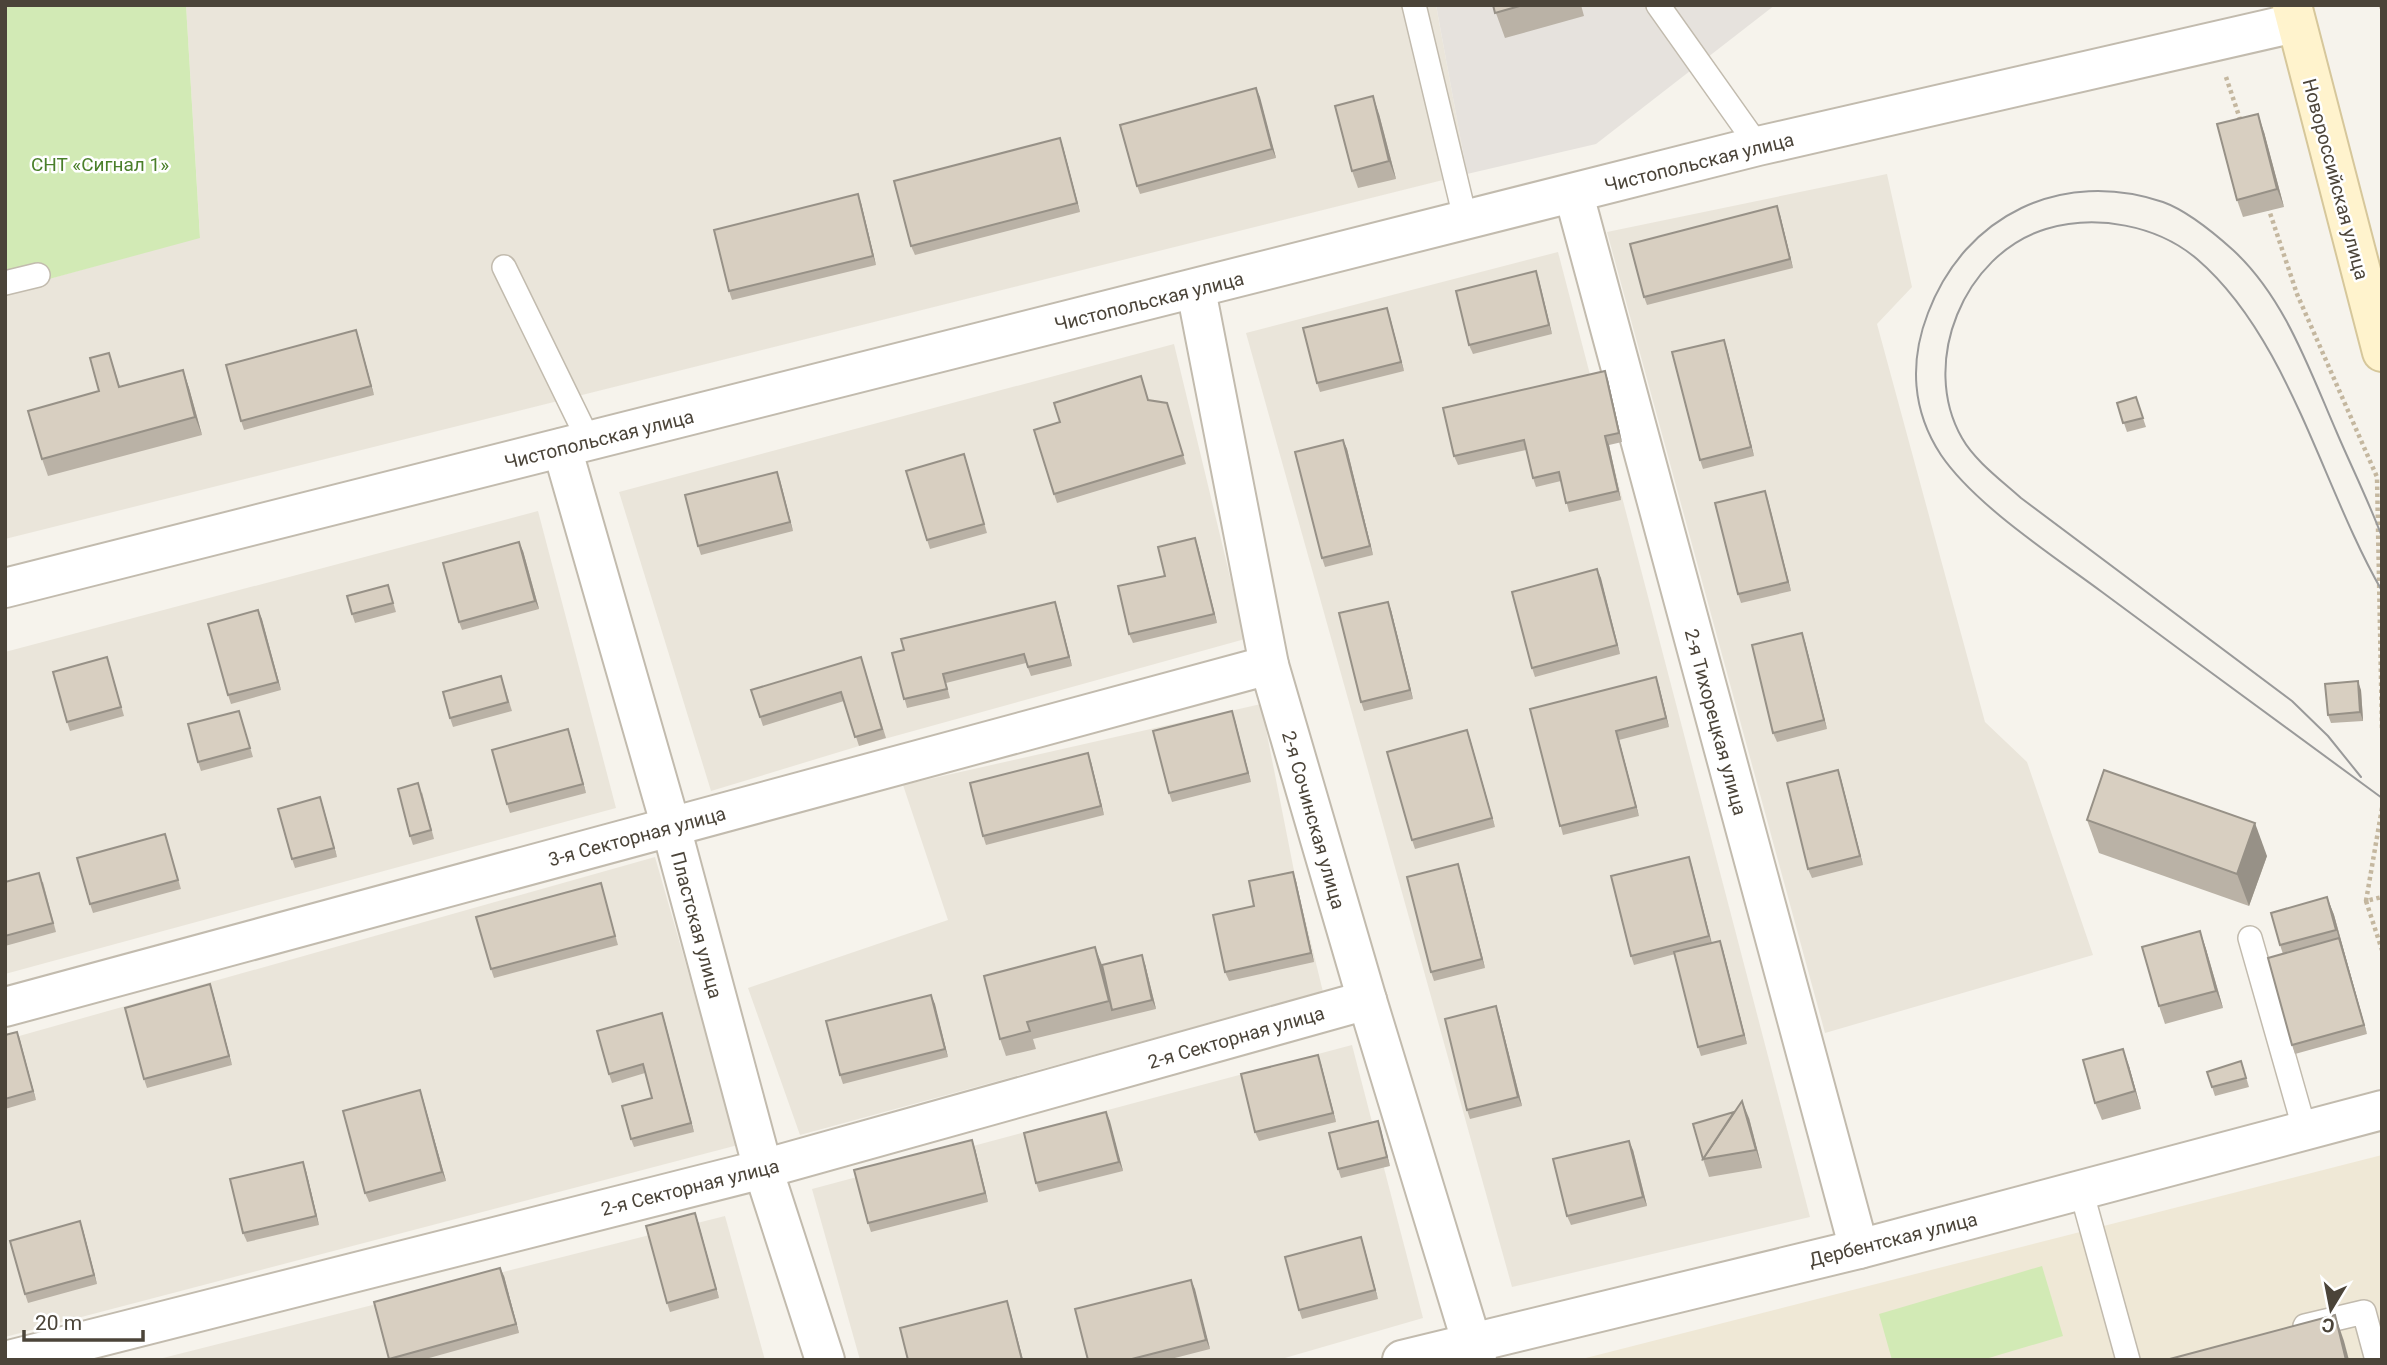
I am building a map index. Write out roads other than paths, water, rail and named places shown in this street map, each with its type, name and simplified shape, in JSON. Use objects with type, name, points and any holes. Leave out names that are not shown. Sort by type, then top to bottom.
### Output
[{"type":"main road","name":"Новороссийская улица","points":[[2293,14],[2382,352]]},
{"type":"street","name":"Чистопольская улица","points":[[5,588],[1574,195],[1758,146],[2216,43],[2293,14]]},
{"type":"street","name":"2-я Тихорецкая улица","points":[[1574,195],[1859,1249]]},
{"type":"street","name":"2-я Сочинская улица","points":[[1196,289],[1269,665],[1367,1000],[1475,1350]]},
{"type":"street","name":"Пластская улица","points":[[576,445],[671,827],[762,1169],[825,1360]]},
{"type":"street","name":"3-я Секторная улица","points":[[5,1007],[1269,665]]},
{"type":"street","name":"2-я Секторная улица","points":[[9,1360],[762,1169],[1367,1000]]},
{"type":"street","name":"Дербентская улица","points":[[1402,1360],[1475,1350],[2382,1110]]},
{"type":"lane","points":[[1415,5],[1466,222]]},
{"type":"lane","points":[[1658,5],[1758,146]]},
{"type":"lane","points":[[504,267],[576,445]]},
{"type":"lane","points":[[5,284],[38,275]]},
{"type":"lane","points":[[2250,938],[2305,1130]]},
{"type":"lane","points":[[2081,1190],[2128,1360]]},
{"type":"lane","points":[[2286,1331],[2364,1312],[2377,1360]]},
{"type":"tram line","points":[[2382,537],[2306,360],[2281,312],[2251,269],[2233,250],[2191,216],[2163,202],[2125,193],[2089,191],[2054,196],[2022,208],[1992,226],[1966,250],[1945,279],[1922,331],[1916,386],[1919,404],[1931,438],[1956,474],[1994,511],[2038,546],[2382,798]]},
{"type":"tram line","points":[[2361,777],[2328,736],[2292,701],[2021,498],[1974,455],[1962,438],[1950,409],[1945,377],[1948,346],[1957,315],[1972,286],[1992,262],[2017,242],[2046,229],[2065,225],[2105,223],[2125,226],[2164,238],[2181,247],[2197,259],[2229,292],[2280,371],[2382,591]]},
{"type":"park label","name":"СНТ «Сигнал 1»","points":[[100,164]]}]
